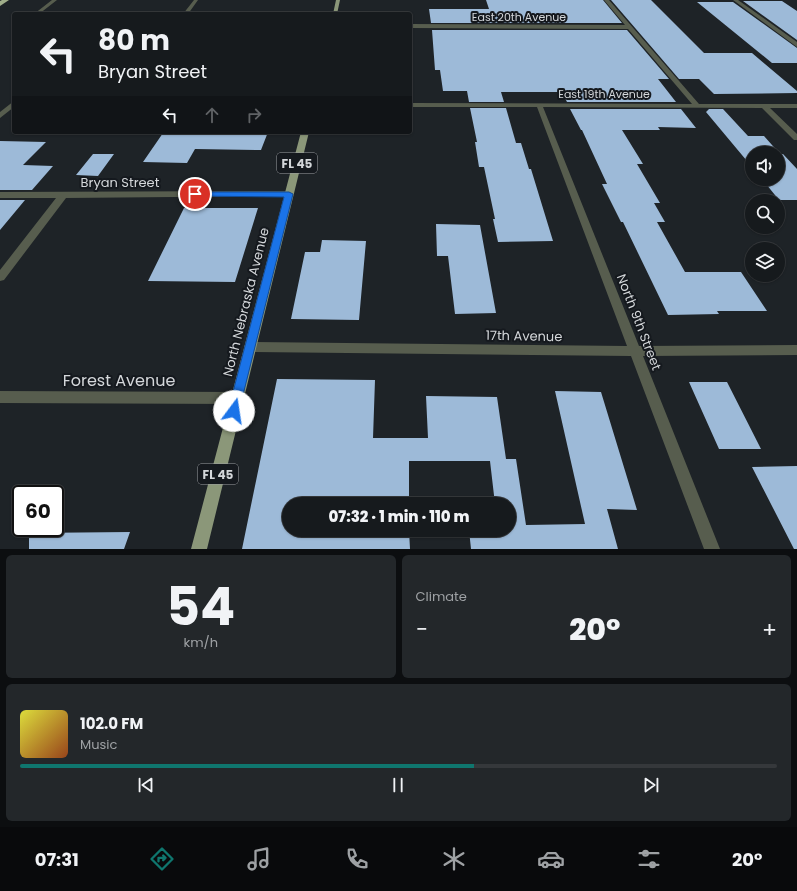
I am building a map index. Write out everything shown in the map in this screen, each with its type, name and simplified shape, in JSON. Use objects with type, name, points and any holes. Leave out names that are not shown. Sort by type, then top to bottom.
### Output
[{"type":"highway","points":[[0,4],[6,0]]},
{"type":"main road","points":[[335,12],[338,0]]},
{"type":"main road","name":"North Nebraska Avenue","points":[[198,549],[304,134]]},
{"type":"street","points":[[39,12],[55,0]]},
{"type":"street","points":[[187,12],[196,0]]},
{"type":"street","points":[[606,0],[697,105]]},
{"type":"street","points":[[735,0],[797,45]]},
{"type":"street","name":"East 20th Avenue","points":[[412,26],[629,27]]},
{"type":"street","points":[[0,116],[12,105]]},
{"type":"street","name":"East 19th Avenue","points":[[412,105],[797,106]]},
{"type":"street","name":"North 9th Street","points":[[539,105],[712,549]]},
{"type":"street","points":[[763,105],[797,138]]},
{"type":"street","name":"Bryan Street","points":[[0,195],[289,194]]},
{"type":"street","points":[[0,277],[63,195]]},
{"type":"street","name":"17th Avenue","points":[[250,347],[636,351],[797,350]]},
{"type":"street","name":"Forest Avenue","points":[[0,396],[237,398]]},
{"type":"building","points":[[486,0],[603,0],[622,23],[431,23],[429,9],[489,9]]},
{"type":"building","points":[[611,0],[651,0],[704,53],[752,53],[797,91],[797,93],[714,94],[699,79],[679,79]]},
{"type":"building","points":[[743,1],[782,1],[797,11],[797,40]]},
{"type":"building","points":[[697,2],[733,2],[797,48],[797,63],[772,63]]},
{"type":"building","points":[[432,30],[627,30],[669,79],[658,79],[676,102],[567,102],[562,92],[501,92],[504,102],[469,102],[467,91],[443,91],[440,70],[435,70]]},
{"type":"building","points":[[470,108],[506,108],[516,143],[521,143],[529,169],[531,169],[553,241],[498,242],[493,219],[495,219],[484,167],[479,167],[475,142],[477,142]]},
{"type":"building","points":[[570,109],[681,109],[696,128],[658,127],[660,130],[622,130],[643,164],[637,164],[660,203],[654,203],[665,222],[657,222],[685,272],[741,272],[745,278],[745,282],[748,282],[767,311],[717,311],[719,314],[668,315],[623,222],[621,222],[602,184],[607,184]]},
{"type":"building","points":[[709,109],[723,109],[748,136],[764,136],[773,146],[745,146],[745,159],[706,112]]},
{"type":"building","points":[[162,134],[267,134],[261,150],[195,149],[187,163],[143,162]]},
{"type":"building","points":[[0,141],[46,142],[23,165],[53,166],[32,190],[0,190]]},
{"type":"building","points":[[93,154],[114,154],[98,176],[76,175]]},
{"type":"building","points":[[785,156],[797,169],[797,200],[785,200],[785,194],[774,194],[768,186],[785,186]]},
{"type":"building","points":[[0,200],[25,200],[0,230]]},
{"type":"building","points":[[184,208],[258,208],[235,282],[148,281]]},
{"type":"building","points":[[436,224],[480,225],[496,313],[455,314],[448,256],[437,256]]},
{"type":"building","points":[[322,240],[366,241],[359,320],[291,319],[305,252],[320,252]]},
{"type":"building","points":[[277,379],[375,380],[373,438],[428,438],[426,396],[497,397],[506,459],[516,459],[526,525],[585,524],[555,391],[601,392],[637,510],[607,509],[618,549],[471,549],[470,537],[516,537],[516,497],[494,497],[490,461],[409,461],[409,497],[282,497],[282,537],[409,537],[410,549],[242,549]]},
{"type":"building","points":[[689,382],[727,382],[761,449],[719,449]]},
{"type":"building","points":[[797,466],[797,549],[794,549],[752,467]]},
{"type":"building","points":[[130,532],[124,549],[29,549],[29,537],[64,537],[64,533]]},
{"type":"route","points":[[195,194],[289,194],[234,411]]}]
